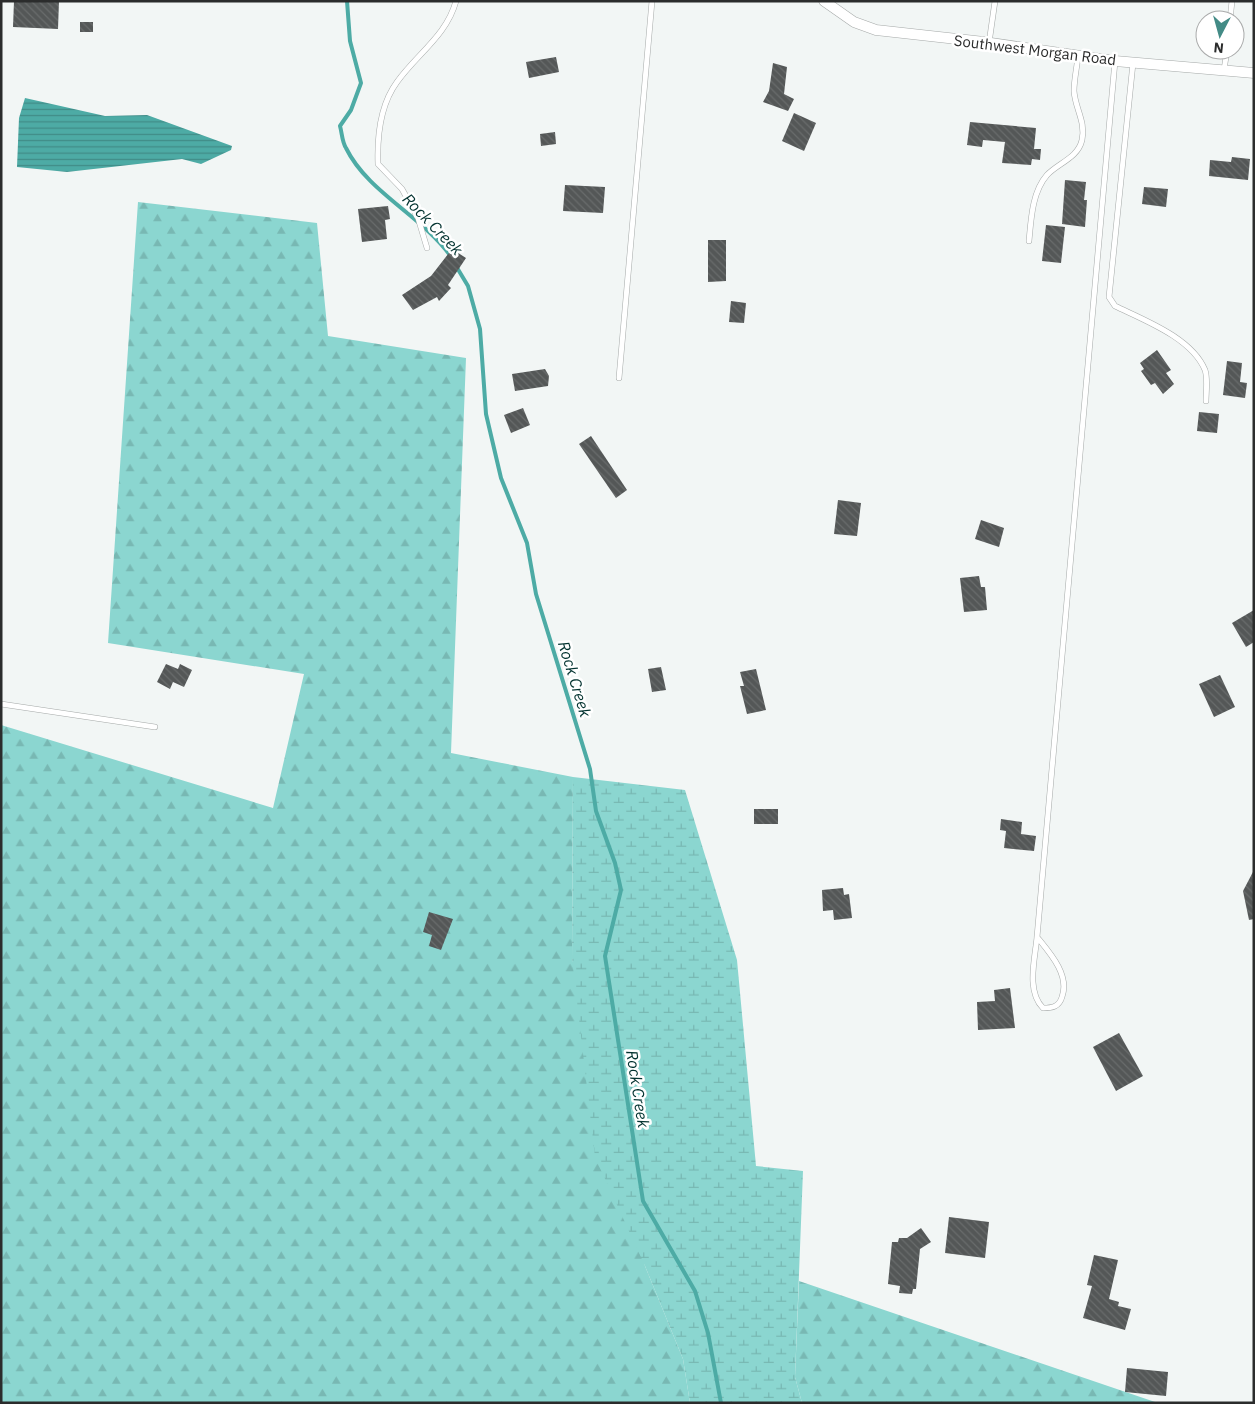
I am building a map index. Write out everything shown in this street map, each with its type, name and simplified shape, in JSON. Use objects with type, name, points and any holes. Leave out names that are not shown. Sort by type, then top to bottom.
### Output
[{"type":"street","name":"Southwest Morgan Road","points":[[824,1],[854,22],[876,30],[989,43],[1115,61],[1254,73]]},
{"type":"lane","points":[[427,248],[418,218],[402,189],[378,164],[379,130],[384,107],[391,91],[450,21],[456,1]]},
{"type":"lane","points":[[618,378],[652,1]]},
{"type":"lane","points":[[989,43],[995,1]]},
{"type":"lane","points":[[1029,241],[1033,209],[1041,184],[1055,168],[1077,152],[1082,140],[1082,125],[1074,91],[1078,55]]},
{"type":"lane","points":[[1224,70],[1226,60]]},
{"type":"lane","points":[[1037,937],[1049,952],[1064,981],[1064,992],[1060,1002],[1053,1008],[1043,1008],[1038,1002],[1034,991],[1037,937],[1115,61]]},
{"type":"lane","points":[[1133,62],[1109,298],[1115,306],[1174,336],[1193,355],[1205,371],[1206,401]]},
{"type":"lane","points":[[1,704],[155,727]]},
{"type":"green space","points":[[138,202],[317,223],[328,336],[466,358],[451,753],[573,777],[572,958],[645,1266],[683,1359],[690,1403],[1,1403],[1,725],[273,808],[304,674],[108,643]]},
{"type":"green space","points":[[573,777],[685,790],[737,960],[756,1166],[803,1171],[795,1377],[802,1403],[690,1403],[683,1359],[645,1266],[595,1157],[572,958]]},
{"type":"green space","points":[[799,1281],[1158,1403],[802,1403],[795,1377]]},
{"type":"shaded area","points":[[25,98],[105,116],[147,115],[232,146],[231,150],[201,164],[182,159],[67,172],[17,167],[19,118]]},
{"type":"building","points":[[14,1],[59,1],[58,29],[13,27]]},
{"type":"building","points":[[80,22],[93,22],[93,32],[80,32]]},
{"type":"building","points":[[556,57],[559,72],[529,78],[526,62]]},
{"type":"building","points":[[773,63],[787,67],[784,94],[794,99],[788,111],[763,102],[769,91]]},
{"type":"building","points":[[794,113],[816,123],[804,151],[782,141]]},
{"type":"building","points":[[970,122],[1036,128],[1034,149],[1041,149],[1040,160],[1032,159],[1031,165],[1002,163],[1005,142],[983,140],[982,147],[967,145]]},
{"type":"building","points":[[555,132],[556,144],[541,146],[540,134]]},
{"type":"building","points":[[1232,157],[1250,159],[1248,180],[1209,176],[1210,160],[1231,162]]},
{"type":"building","points":[[1065,180],[1086,182],[1084,200],[1087,200],[1085,227],[1062,224]]},
{"type":"building","points":[[565,185],[605,187],[603,213],[563,211]]},
{"type":"building","points":[[1144,187],[1168,189],[1166,207],[1142,204]]},
{"type":"building","points":[[388,206],[390,219],[385,220],[387,239],[362,242],[358,209]]},
{"type":"building","points":[[1046,225],[1065,227],[1061,263],[1042,261]]},
{"type":"building","points":[[708,240],[726,240],[726,281],[708,282]]},
{"type":"building","points":[[452,249],[466,258],[448,285],[451,288],[439,301],[437,297],[413,310],[402,295],[431,276]]},
{"type":"building","points":[[731,301],[746,303],[744,323],[729,322]]},
{"type":"building","points":[[1157,350],[1171,370],[1166,373],[1174,384],[1163,394],[1155,383],[1151,385],[1141,371],[1144,369],[1140,363]]},
{"type":"building","points":[[1227,361],[1242,363],[1240,382],[1247,383],[1245,398],[1223,395]]},
{"type":"building","points":[[545,369],[549,376],[548,386],[515,391],[512,374]]},
{"type":"building","points":[[523,408],[530,425],[511,433],[504,415]]},
{"type":"building","points":[[1199,412],[1219,414],[1217,433],[1197,431]]},
{"type":"building","points":[[591,436],[627,490],[616,498],[579,444]]},
{"type":"building","points":[[838,500],[861,503],[857,536],[834,534]]},
{"type":"building","points":[[981,520],[1004,528],[999,547],[975,539]]},
{"type":"building","points":[[979,576],[981,587],[985,587],[987,610],[964,612],[960,578]]},
{"type":"building","points":[[1254,610],[1254,642],[1246,647],[1232,623]]},
{"type":"building","points":[[166,664],[178,669],[180,664],[192,670],[184,687],[173,682],[170,689],[157,682]]},
{"type":"building","points":[[661,667],[666,690],[652,692],[648,669]]},
{"type":"building","points":[[756,669],[766,710],[747,714],[740,686],[744,686],[740,672]]},
{"type":"building","points":[[1220,675],[1235,707],[1214,717],[1199,684]]},
{"type":"building","points":[[754,809],[778,809],[778,824],[754,824]]},
{"type":"building","points":[[1001,819],[1022,822],[1021,834],[1036,836],[1034,851],[1004,848],[1006,831],[1000,830]]},
{"type":"building","points":[[1254,870],[1254,919],[1249,920],[1243,891]]},
{"type":"building","points":[[843,888],[844,895],[849,894],[852,918],[834,920],[833,910],[823,911],[822,890]]},
{"type":"building","points":[[429,912],[453,919],[441,950],[429,946],[432,935],[423,932]]},
{"type":"building","points":[[1010,988],[1015,1028],[978,1030],[977,1002],[995,1001],[994,990]]},
{"type":"building","points":[[1119,1033],[1143,1076],[1116,1091],[1093,1047]]},
{"type":"building","points":[[949,1217],[989,1222],[985,1258],[945,1253]]},
{"type":"building","points":[[921,1228],[931,1242],[920,1249],[916,1289],[913,1289],[912,1294],[899,1293],[900,1286],[888,1284],[892,1242],[898,1242],[899,1238],[907,1238]]},
{"type":"building","points":[[1094,1255],[1118,1260],[1109,1299],[1119,1302],[1118,1306],[1131,1309],[1125,1330],[1083,1318],[1092,1286],[1087,1285]]},
{"type":"building","points":[[1127,1368],[1168,1372],[1166,1396],[1125,1392]]},
{"type":"waterway","name":"Rock Creek","points":[[347,1],[350,41],[361,83],[351,110],[340,126],[345,146],[356,164],[368,178],[426,229],[452,258]]},
{"type":"waterway","name":"Rock Creek","points":[[456,266],[468,286],[480,329],[486,414],[501,478],[527,543],[536,594],[590,769],[596,811],[615,863],[621,890],[605,956],[643,1201],[695,1291],[708,1333],[721,1403]]}]
